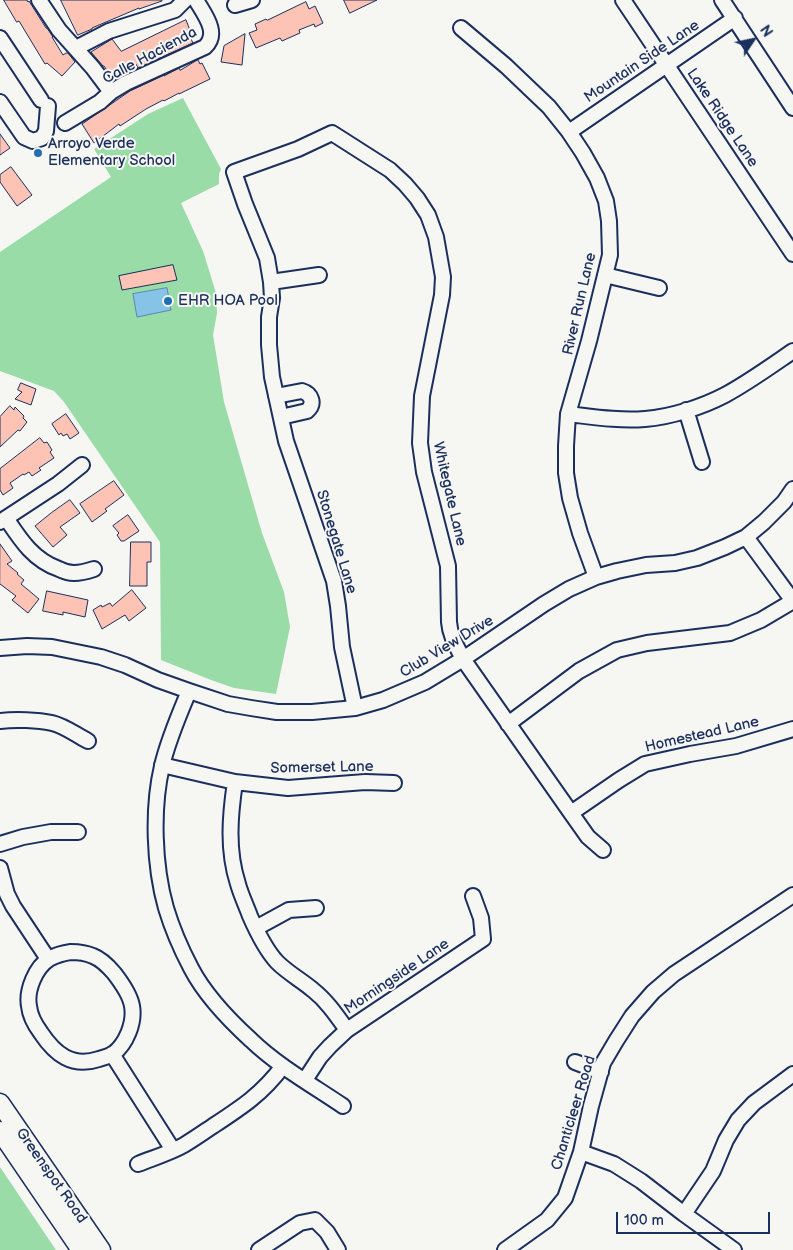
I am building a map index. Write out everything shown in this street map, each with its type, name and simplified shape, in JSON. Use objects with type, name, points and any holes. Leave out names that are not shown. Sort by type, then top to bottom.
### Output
[{"type":"main road","name":"Greenspot Road","points":[[0,1103],[102,1250]]},
{"type":"main road","name":"Greenspot Road","points":[[0,1131],[81,1250]]},
{"type":"street","points":[[39,0],[59,30],[94,68],[111,92]]},
{"type":"street","points":[[76,48],[108,31],[175,10],[185,0]]},
{"type":"street","name":"Calle Hacienda","points":[[65,123],[100,102],[111,92],[126,83],[198,51],[209,43],[212,38],[212,30],[196,0]]},
{"type":"street","points":[[235,5],[252,0]]},
{"type":"street","name":"Lake Ridge Lane","points":[[623,0],[793,254]]},
{"type":"street","points":[[722,0],[793,108]]},
{"type":"street","name":"Mountain Side Lane","points":[[569,132],[735,18]]},
{"type":"street","name":"River Run Lane","points":[[461,28],[549,107],[569,132],[597,178],[606,201],[609,221],[610,255],[589,341],[568,414],[566,446],[566,473],[570,498],[596,577]]},
{"type":"street","points":[[0,38],[44,103],[46,131],[42,138],[32,141],[24,137],[0,102]]},
{"type":"street","name":"Whitegate Lane","points":[[234,172],[298,149],[332,132],[390,170],[405,184],[428,214],[436,237],[443,277],[442,295],[422,396],[420,443],[424,472],[448,566],[450,630],[463,659],[571,814],[588,837],[602,850]]},
{"type":"street","name":"Stonegate Lane","points":[[234,172],[267,258],[272,298],[269,318],[272,377],[289,449],[334,581],[342,647],[355,708]]},
{"type":"street","points":[[271,282],[319,275]]},
{"type":"street","points":[[605,275],[658,288]]},
{"type":"street","points":[[568,414],[616,419],[644,419],[665,416],[724,396],[793,351]]},
{"type":"street","points":[[276,396],[302,391],[310,395],[312,401],[307,411],[281,418]]},
{"type":"street","points":[[686,410],[702,462]]},
{"type":"street","points":[[82,465],[58,484],[3,520],[31,552],[46,564],[74,573],[94,570]]},
{"type":"street","name":"Club View Drive","points":[[0,648],[52,647],[102,657],[158,680],[228,704],[278,712],[312,712],[355,708],[383,700],[425,682],[463,659],[544,604],[569,589],[596,577],[646,565],[675,563],[697,558],[746,537],[784,502],[793,489]]},
{"type":"street","points":[[508,724],[579,671],[617,650],[648,643],[730,633],[761,620],[793,601],[746,537]]},
{"type":"street","points":[[189,691],[162,765],[157,800],[156,838],[159,871],[166,908],[191,969],[224,1014],[252,1042],[283,1066],[343,1106]]},
{"type":"street","points":[[0,721],[52,723],[88,741]]},
{"type":"street","name":"Homestead Lane","points":[[571,814],[645,764],[736,746],[793,729]]},
{"type":"street","name":"Somerset Lane","points":[[162,765],[235,782],[288,788],[365,782],[394,784]]},
{"type":"street","points":[[235,782],[230,830],[231,847],[238,883],[256,928],[276,961],[321,997],[347,1030]]},
{"type":"street","points":[[0,844],[23,837],[51,832],[78,832]]},
{"type":"street","points":[[0,868],[7,894],[13,906],[48,959]]},
{"type":"street","name":"Chanticleer Road","points":[[505,1250],[548,1220],[564,1198],[581,1152],[603,1063],[632,1016],[653,992],[674,974],[793,895]]},
{"type":"street","name":"Morningside Lane","points":[[305,1080],[320,1057],[347,1030],[483,939],[481,918],[473,896]]},
{"type":"street","points":[[256,928],[289,910],[316,908]]},
{"type":"street","points":[[82,952],[102,961],[117,977],[132,1004],[132,1021],[127,1037],[112,1054],[85,1062],[66,1058],[55,1051],[38,1029],[28,1005],[29,995],[33,978],[48,959],[60,954],[82,952]]},
{"type":"street","points":[[112,1054],[173,1150]]},
{"type":"street","points":[[575,1062],[601,1072]]},
{"type":"street","points":[[138,1164],[183,1146],[249,1102],[271,1082],[283,1066]]},
{"type":"street","points":[[684,1214],[713,1171],[726,1140],[738,1120],[754,1103],[793,1074]]},
{"type":"street","points":[[581,1152],[614,1164],[641,1181],[734,1250]]},
{"type":"street","points":[[259,1250],[300,1222],[315,1220],[327,1232],[338,1250]]},
{"type":"green space","points":[[183,98],[221,169],[219,184],[181,203],[203,251],[216,293],[217,313],[213,335],[224,402],[262,533],[284,592],[290,627],[276,694],[234,688],[161,660],[160,542],[64,402],[54,391],[0,371],[0,252],[111,177],[94,149],[148,114]]},
{"type":"green space","points":[[0,1167],[56,1250],[0,1250]]},
{"type":"water","points":[[167,288],[171,310],[137,317],[133,294]]},
{"type":"building","points":[[4,0],[29,1],[63,55],[68,53],[75,62],[62,76],[47,63],[45,64]]},
{"type":"building","points":[[61,0],[162,1],[139,8],[78,35]]},
{"type":"building","points":[[344,0],[377,0],[350,13]]},
{"type":"building","points":[[306,2],[309,9],[315,6],[323,23],[315,27],[314,24],[299,30],[300,33],[282,41],[280,38],[256,48],[249,33],[257,30],[255,24]]},
{"type":"building","points":[[186,20],[193,43],[138,68],[136,64],[113,79],[91,52],[112,39],[121,51]]},
{"type":"building","points":[[245,34],[242,65],[221,62],[224,46]]},
{"type":"building","points":[[198,60],[200,64],[202,63],[210,79],[146,109],[120,126],[119,124],[94,143],[82,124],[130,91],[179,68],[180,70]]},
{"type":"building","points":[[0,134],[10,148],[0,155]]},
{"type":"building","points":[[11,167],[32,195],[17,206],[0,182],[0,175]]},
{"type":"building","points":[[173,265],[177,280],[122,290],[119,276]]},
{"type":"building","points":[[21,383],[36,389],[31,405],[15,399],[22,392],[18,390]]},
{"type":"building","points":[[10,406],[14,410],[15,407],[27,422],[20,431],[18,430],[0,447],[0,417]]},
{"type":"building","points":[[66,414],[79,433],[70,439],[67,434],[63,436],[61,433],[59,435],[52,424]]},
{"type":"building","points":[[40,438],[44,443],[47,442],[54,458],[39,468],[41,470],[32,476],[29,472],[10,483],[13,488],[3,495],[0,490],[0,469]]},
{"type":"building","points":[[114,481],[124,495],[105,509],[107,511],[92,522],[80,504]]},
{"type":"building","points":[[70,500],[80,513],[60,527],[67,535],[53,547],[35,526]]},
{"type":"building","points":[[128,515],[139,531],[121,541],[117,535],[119,533],[113,526]]},
{"type":"building","points":[[131,542],[151,542],[151,562],[147,562],[147,586],[130,586]]},
{"type":"building","points":[[0,544],[12,561],[7,564],[24,580],[21,584],[39,599],[28,613],[12,600],[16,596],[0,584]]},
{"type":"building","points":[[132,590],[146,608],[129,621],[125,615],[102,629],[93,610],[101,605],[102,607],[110,603],[112,606]]},
{"type":"building","points":[[47,591],[88,600],[85,617],[63,612],[63,615],[43,611]]},
{"type":"place","name":"Arroyo Verde Elementary School","points":[[38,153]]},
{"type":"place","name":"EHR HOA Pool","points":[[168,301]]}]
